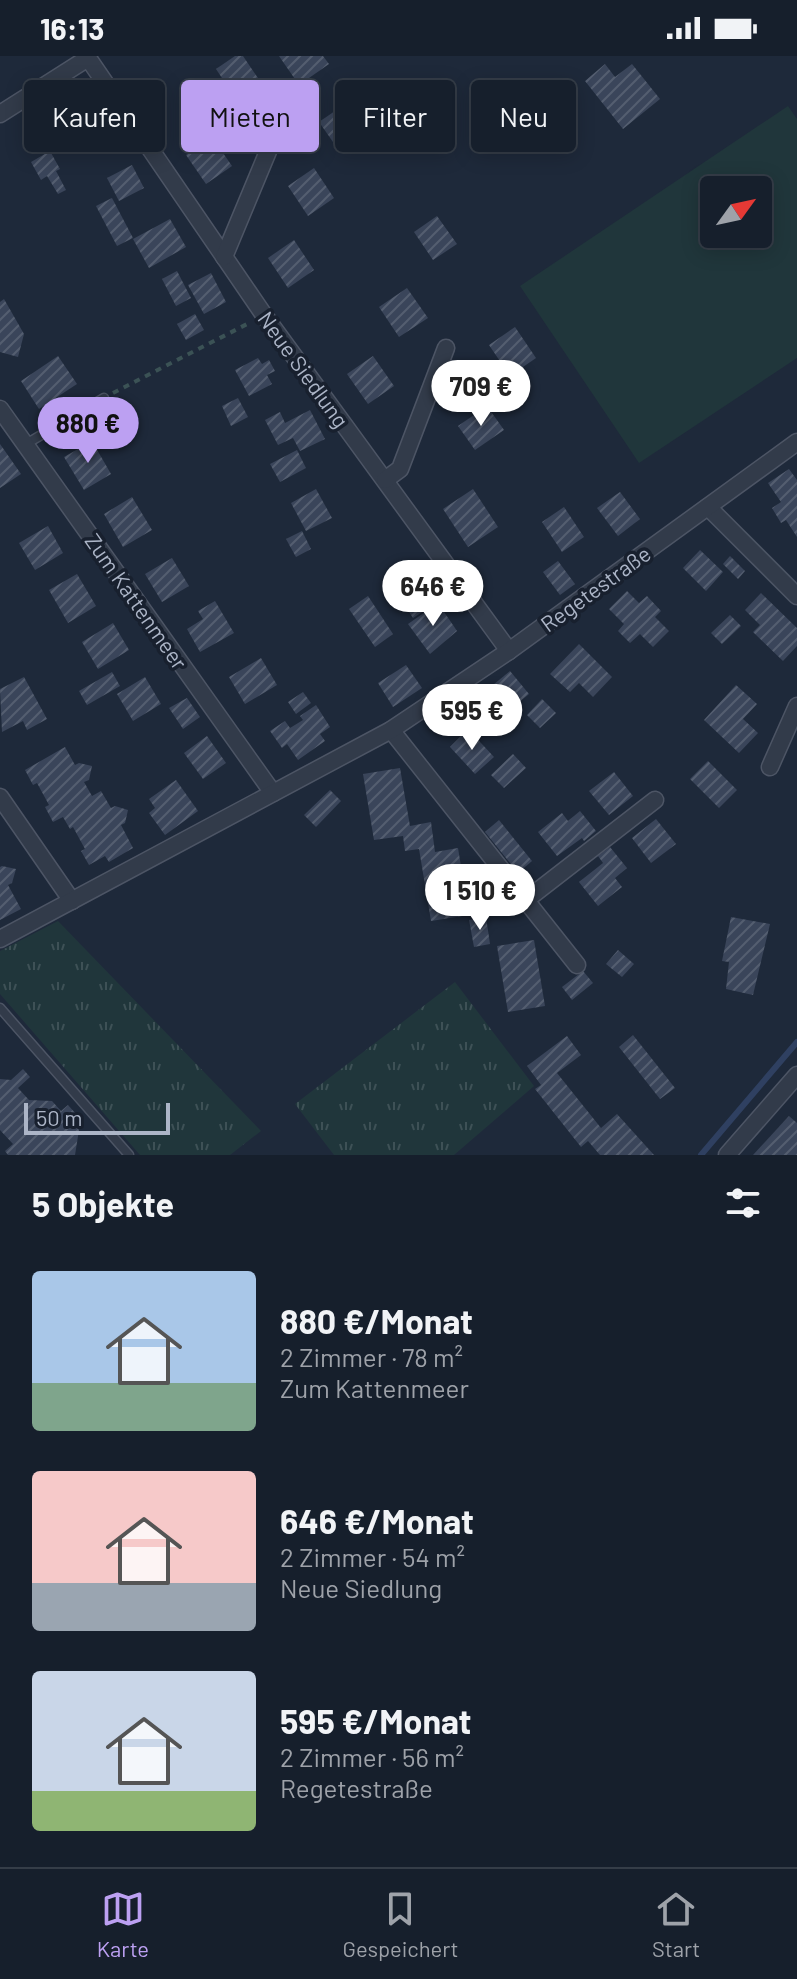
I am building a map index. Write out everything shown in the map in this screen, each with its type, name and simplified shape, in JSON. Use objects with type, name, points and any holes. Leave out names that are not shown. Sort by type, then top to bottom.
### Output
[{"type":"street","name":"Neue Siedlung","points":[[0,114],[88,58],[264,315],[509,651]]},
{"type":"street","points":[[224,257],[268,152]]},
{"type":"street","points":[[385,480],[400,469],[446,348]]},
{"type":"street","name":"Zum Kattenmeer","points":[[0,409],[273,793]]},
{"type":"street","name":"Regetestraße","points":[[0,939],[391,730],[509,651],[797,442]]},
{"type":"street","points":[[708,507],[797,596]]},
{"type":"street","points":[[770,767],[797,706]]},
{"type":"street","points":[[391,730],[577,965]]},
{"type":"street","points":[[0,797],[72,901]]},
{"type":"street","points":[[526,900],[655,800]]},
{"type":"street","points":[[727,1155],[797,1075]]},
{"type":"lane","points":[[26,444],[104,398]]},
{"type":"lane","points":[[0,1008],[129,1155]]},
{"type":"path","points":[[104,398],[264,315]]},
{"type":"green space","points":[[788,106],[797,119],[797,358],[639,463],[520,286]]},
{"type":"green space","points":[[58,921],[261,1131],[230,1155],[140,1155],[0,994],[0,951]]},
{"type":"green space","points":[[455,982],[534,1086],[454,1155],[334,1155],[295,1104]]},
{"type":"building","points":[[235,56],[243,56],[259,80],[223,80],[216,69]]},
{"type":"building","points":[[279,56],[323,56],[329,64],[306,80],[296,80]]},
{"type":"building","points":[[605,64],[615,77],[632,64],[660,99],[623,129],[585,81]]},
{"type":"building","points":[[335,111],[335,145],[319,122]]},
{"type":"building","points":[[51,152],[66,190],[58,194],[47,176],[41,180],[31,162]]},
{"type":"building","points":[[190,152],[222,152],[232,166],[206,184],[186,155]]},
{"type":"building","points":[[132,165],[144,188],[119,201],[107,178]]},
{"type":"building","points":[[314,168],[334,198],[308,216],[288,186]]},
{"type":"building","points":[[112,198],[133,238],[117,246],[96,206]]},
{"type":"building","points":[[437,216],[457,244],[433,260],[414,232]]},
{"type":"building","points":[[170,219],[186,247],[149,268],[133,239]]},
{"type":"building","points":[[294,240],[314,270],[288,288],[268,258]]},
{"type":"building","points":[[177,271],[191,298],[176,306],[162,279]]},
{"type":"building","points":[[211,273],[226,302],[204,314],[188,285]]},
{"type":"building","points":[[407,288],[428,318],[399,337],[379,307]]},
{"type":"building","points":[[4,299],[24,334],[18,357],[0,352],[0,302]]},
{"type":"building","points":[[195,314],[204,330],[186,340],[177,324]]},
{"type":"building","points":[[515,327],[536,358],[510,376],[489,345]]},
{"type":"building","points":[[58,356],[77,384],[39,409],[21,381]]},
{"type":"building","points":[[373,356],[394,386],[368,404],[347,374]]},
{"type":"building","points":[[258,358],[262,364],[269,360],[275,371],[267,375],[272,384],[249,396],[235,370]]},
{"type":"building","points":[[238,398],[248,417],[231,426],[222,406]]},
{"type":"building","points":[[487,406],[504,430],[475,450],[458,426]]},
{"type":"building","points":[[310,410],[325,439],[300,451],[293,438],[278,445],[265,420],[280,412],[285,423]]},
{"type":"building","points":[[92,441],[111,474],[84,490],[64,457]]},
{"type":"building","points":[[0,444],[21,474],[0,488]]},
{"type":"building","points":[[297,450],[306,468],[280,482],[270,464]]},
{"type":"building","points":[[789,469],[797,480],[797,537],[786,520],[781,523],[772,508],[781,502],[768,483]]},
{"type":"building","points":[[316,489],[332,518],[306,531],[291,503]]},
{"type":"building","points":[[473,489],[498,527],[468,547],[443,509]]},
{"type":"building","points":[[620,492],[640,519],[618,536],[597,508]]},
{"type":"building","points":[[132,497],[152,530],[123,547],[104,514]]},
{"type":"building","points":[[564,507],[584,537],[562,552],[542,522]]},
{"type":"building","points":[[48,526],[63,553],[35,570],[19,543]]},
{"type":"building","points":[[302,531],[311,549],[296,557],[286,539]]},
{"type":"building","points":[[700,550],[723,572],[706,591],[683,568]]},
{"type":"building","points":[[730,556],[745,571],[738,579],[723,564]]},
{"type":"building","points":[[172,558],[189,586],[162,602],[145,574]]},
{"type":"building","points":[[558,561],[575,584],[560,595],[543,572]]},
{"type":"building","points":[[77,574],[96,606],[68,623],[49,590]]},
{"type":"building","points":[[420,587],[433,605],[413,618],[401,600]]},
{"type":"building","points":[[627,591],[639,603],[647,596],[661,611],[655,617],[669,631],[653,647],[640,634],[630,643],[618,631],[624,624],[609,609]]},
{"type":"building","points":[[761,593],[797,628],[797,646],[783,661],[753,632],[760,625],[745,610]]},
{"type":"building","points":[[368,596],[393,634],[375,647],[349,609]]},
{"type":"building","points":[[215,601],[234,633],[200,652],[187,629],[203,619],[198,611]]},
{"type":"building","points":[[438,603],[457,631],[430,654],[408,624]]},
{"type":"building","points":[[730,615],[741,626],[722,644],[711,633]]},
{"type":"building","points":[[113,623],[129,650],[98,669],[82,642]]},
{"type":"building","points":[[579,644],[612,677],[593,697],[579,683],[570,692],[550,674]]},
{"type":"building","points":[[261,658],[277,685],[245,704],[229,677]]},
{"type":"building","points":[[406,665],[422,688],[393,707],[378,683]]},
{"type":"building","points":[[510,671],[529,694],[501,717],[482,694]]},
{"type":"building","points":[[112,672],[120,686],[87,705],[79,691]]},
{"type":"building","points":[[24,677],[47,719],[27,730],[23,721],[2,732],[0,689]]},
{"type":"building","points":[[145,677],[161,704],[133,721],[117,694]]},
{"type":"building","points":[[736,685],[757,704],[743,719],[758,733],[739,753],[704,720]]},
{"type":"building","points":[[303,692],[311,703],[296,714],[288,702]]},
{"type":"building","points":[[187,698],[200,717],[183,729],[169,708]]},
{"type":"building","points":[[542,699],[556,713],[540,728],[527,715]]},
{"type":"building","points":[[316,705],[330,727],[320,734],[325,741],[298,760],[287,744],[282,748],[270,731],[285,721],[290,728],[303,720],[300,716]]},
{"type":"building","points":[[468,729],[494,757],[475,774],[450,747]]},
{"type":"building","points":[[207,736],[226,763],[203,779],[184,753]]},
{"type":"building","points":[[65,747],[75,765],[92,766],[89,780],[84,782],[92,796],[101,791],[111,808],[115,806],[128,810],[125,823],[121,825],[133,848],[109,862],[105,856],[89,865],[81,851],[85,849],[73,827],[70,829],[63,817],[53,822],[45,807],[49,805],[37,783],[33,785],[25,770]]},
{"type":"building","points":[[513,754],[526,768],[504,788],[491,775]]},
{"type":"building","points":[[708,761],[737,790],[719,808],[690,779]]},
{"type":"building","points":[[400,768],[410,826],[431,822],[435,852],[458,848],[469,915],[431,921],[419,849],[405,851],[403,836],[374,840],[363,774]]},
{"type":"building","points":[[614,772],[633,796],[609,815],[589,791]]},
{"type":"building","points":[[176,780],[198,811],[165,835],[149,813],[155,808],[149,799]]},
{"type":"building","points":[[330,790],[341,801],[316,827],[304,815]]},
{"type":"building","points":[[580,811],[596,831],[557,856],[538,832],[562,813],[568,821]]},
{"type":"building","points":[[656,819],[676,844],[651,863],[632,838]]},
{"type":"building","points":[[499,820],[532,861],[518,873],[485,832]]},
{"type":"building","points":[[610,847],[627,868],[615,878],[622,887],[598,906],[579,882],[603,863],[598,856]]},
{"type":"building","points":[[0,867],[16,869],[12,883],[8,885],[21,909],[0,920]]},
{"type":"building","points":[[486,917],[490,944],[474,947],[469,920]]},
{"type":"building","points":[[731,917],[770,924],[753,995],[726,989],[729,962],[722,961]]},
{"type":"building","points":[[534,940],[545,1006],[508,1012],[497,946]]},
{"type":"building","points":[[618,950],[634,964],[622,977],[606,964]]},
{"type":"building","points":[[583,971],[593,983],[572,1000],[562,987]]},
{"type":"building","points":[[633,1035],[675,1088],[660,1099],[619,1047]]},
{"type":"building","points":[[567,1036],[581,1055],[557,1073],[601,1128],[617,1114],[654,1155],[600,1155],[588,1141],[581,1147],[535,1089],[541,1085],[527,1066]]},
{"type":"building","points":[[23,1069],[30,1077],[18,1088],[29,1100],[52,1101],[61,1111],[68,1105],[76,1114],[70,1120],[79,1130],[75,1155],[8,1155],[5,1151],[13,1144],[0,1130],[0,1079],[11,1080]]},
{"type":"building","points":[[789,1116],[797,1123],[797,1155],[753,1155]]},
{"type":"waterway","points":[[701,1155],[797,1042]]}]
